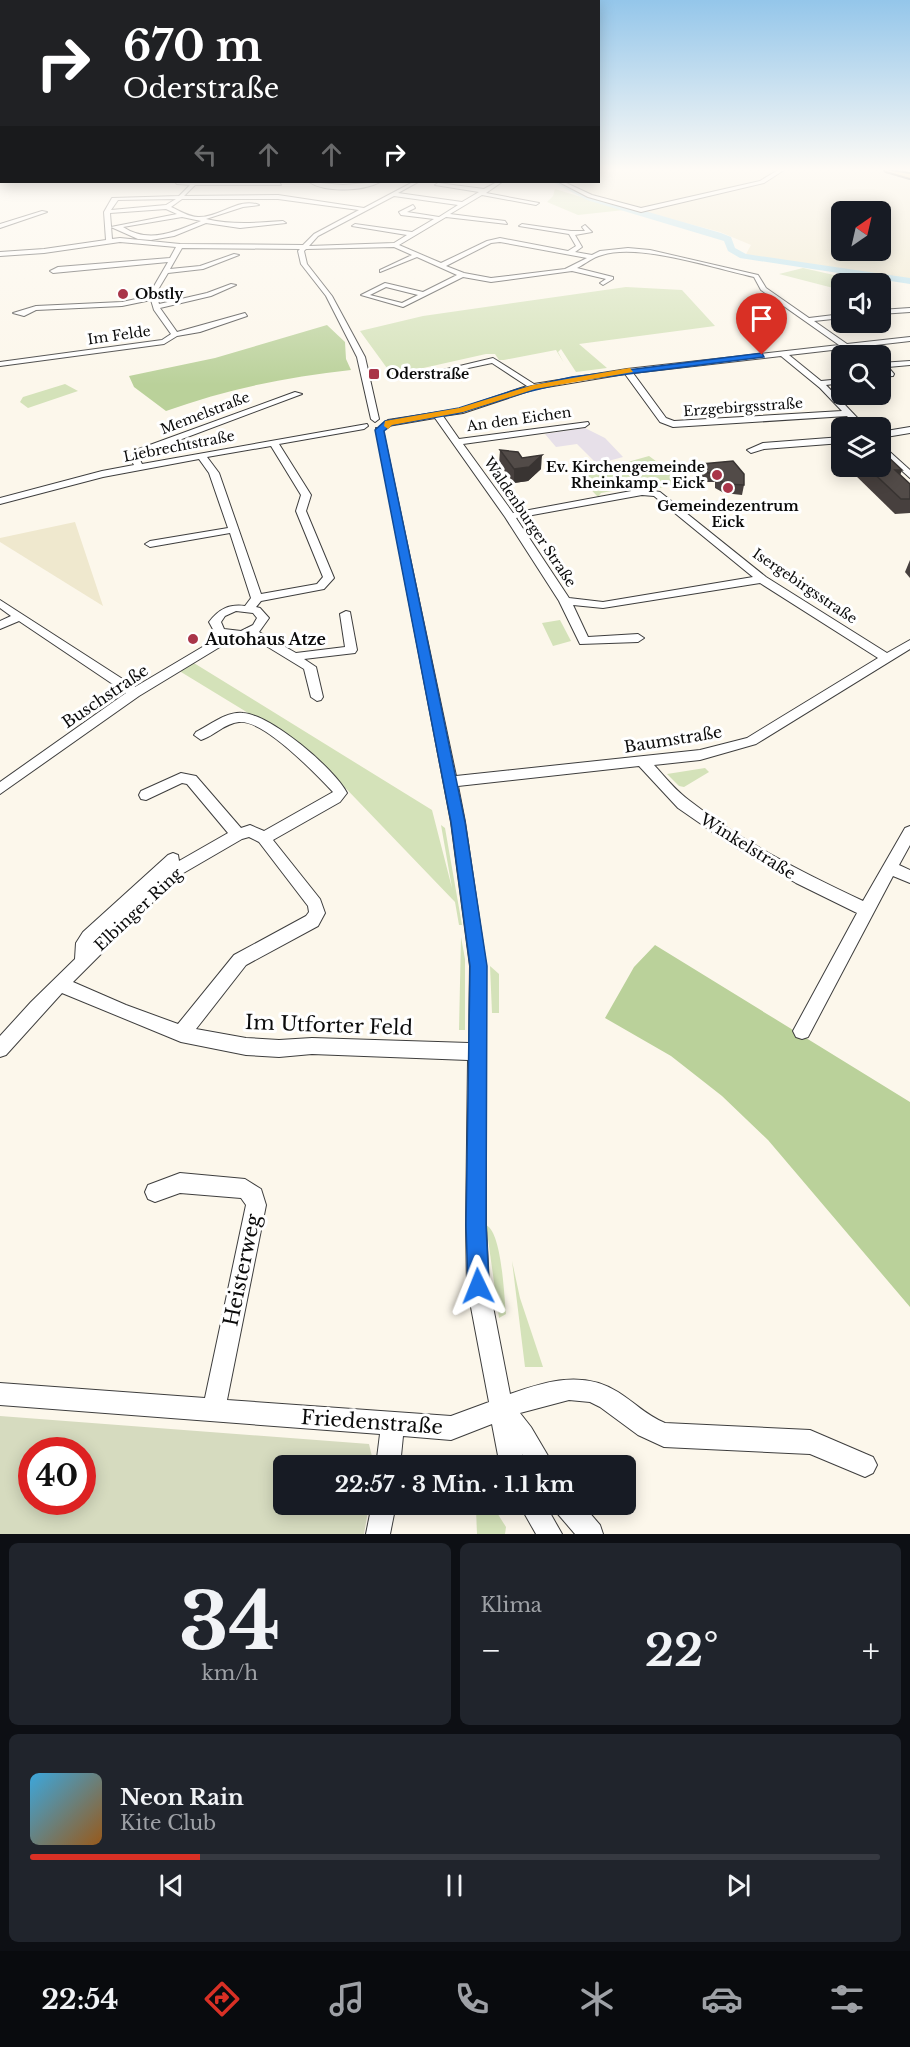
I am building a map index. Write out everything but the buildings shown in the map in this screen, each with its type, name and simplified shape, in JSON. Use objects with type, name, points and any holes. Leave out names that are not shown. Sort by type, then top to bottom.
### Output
[{"type":"street","points":[[0,254],[50,251],[100,242]]},
{"type":"street","points":[[128,242],[180,246],[265,245],[334,248],[395,245],[462,275],[491,280],[558,273],[573,269],[605,251],[637,250],[747,273],[759,279],[764,289],[844,345]]},
{"type":"street","points":[[225,246],[227,242]]},
{"type":"street","points":[[265,245],[293,242]]},
{"type":"street","points":[[303,261],[303,247],[308,242]]},
{"type":"street","points":[[315,242],[316,245],[334,248]]},
{"type":"street","points":[[395,245],[400,242]]},
{"type":"street","points":[[441,266],[491,242]]},
{"type":"street","points":[[509,242],[593,257]]},
{"type":"street","points":[[570,252],[579,247],[576,242]]},
{"type":"street","points":[[265,245],[286,250],[303,261],[329,296],[361,357],[450,782],[458,822],[478,966],[476,1225],[478,1286],[510,1455]]},
{"type":"street","name":"Im Felde","points":[[0,364],[164,342],[175,334],[154,302],[166,271],[180,246]]},
{"type":"street","points":[[303,261],[314,252],[334,248]]},
{"type":"street","points":[[166,271],[201,268],[236,255],[244,255]]},
{"type":"street","points":[[382,271],[417,255]]},
{"type":"street","points":[[64,269],[173,260]]},
{"type":"street","points":[[607,275],[605,272],[613,267]]},
{"type":"street","points":[[573,269],[607,275],[611,278],[603,283]]},
{"type":"street","points":[[558,273],[583,278]]},
{"type":"street","points":[[424,294],[385,285],[364,295],[403,304],[424,294],[462,275]]},
{"type":"street","points":[[28,310],[154,302],[209,295],[232,285]]},
{"type":"street","points":[[891,311],[910,310]]},
{"type":"street","points":[[175,334],[203,329],[245,315]]},
{"type":"street","points":[[808,320],[831,317]]},
{"type":"street","points":[[854,345],[910,339]]},
{"type":"street","points":[[377,425],[438,416],[533,387],[627,371],[831,348]]},
{"type":"street","points":[[782,353],[820,383],[853,417]]},
{"type":"street","points":[[426,375],[493,360],[533,387]]},
{"type":"street","points":[[891,365],[910,363]]},
{"type":"street","name":"Erzgebirgsstraße","points":[[627,371],[663,420],[673,424],[850,413]]},
{"type":"street","points":[[820,383],[831,382]]},
{"type":"street","name":"Memelstraße","points":[[139,467],[135,458],[139,452],[298,394]]},
{"type":"street","name":"Waldenburger Straße","points":[[438,416],[510,516],[565,601],[603,605],[762,579]]},
{"type":"street","name":"An den Eichen","points":[[458,442],[585,424]]},
{"type":"street","name":"Liebrechtstraße","points":[[0,501],[27,492],[139,467],[377,425]]},
{"type":"street","points":[[891,433],[910,430]]},
{"type":"street","points":[[751,450],[764,446],[831,441]]},
{"type":"street","points":[[249,608],[257,598],[320,587],[329,578],[301,511],[306,495],[273,442]]},
{"type":"street","points":[[201,455],[214,473],[232,531],[257,598]]},
{"type":"street","points":[[891,457],[910,475]]},
{"type":"street","name":"Isergebirgsstraße","points":[[510,516],[642,492],[657,494],[762,579],[886,658]]},
{"type":"street","points":[[150,544],[232,531]]},
{"type":"street","points":[[565,601],[584,641],[638,638]]},
{"type":"street","points":[[0,603],[135,693]]},
{"type":"street","points":[[231,635],[219,631],[215,622],[227,610],[249,608],[261,614],[262,618],[257,628],[251,632],[310,667],[317,697]]},
{"type":"street","points":[[295,658],[302,655],[351,650],[346,614]]},
{"type":"street","points":[[0,626],[20,616]]},
{"type":"street","name":"Buschstraße","points":[[0,789],[135,693],[231,635],[251,632]]},
{"type":"street","name":"Baumstraße","points":[[450,782],[644,763],[700,755],[751,741],[910,644]]},
{"type":"street","points":[[201,735],[237,717],[250,718],[306,755],[338,789],[340,794],[335,798],[264,838]]},
{"type":"street","name":"Winkelstraße","points":[[644,763],[683,804],[735,840],[801,879],[866,910]]},
{"type":"street","points":[[146,795],[181,778],[191,780],[238,834],[250,831],[264,838],[315,904],[317,913],[312,921],[240,960],[181,1034]]},
{"type":"street","points":[[802,1031],[910,832]]},
{"type":"street","name":"Elbinger Ring","points":[[60,984],[175,871],[238,834]]},
{"type":"street","points":[[83,962],[84,944],[88,937],[173,859]]},
{"type":"street","points":[[890,868],[910,877]]},
{"type":"street","points":[[0,1049],[60,984]]},
{"type":"street","name":"Im Utforter Feld","points":[[60,984],[154,1026],[181,1034],[286,1049],[312,1046],[479,1052]]},
{"type":"street","name":"Heisterweg","points":[[155,1192],[180,1183],[245,1189],[254,1196],[256,1205],[214,1409]]},
{"type":"street","name":"Friedenstraße","points":[[0,1394],[214,1409],[393,1426],[451,1428],[552,1392],[569,1389],[591,1392],[608,1399],[646,1427],[664,1435],[810,1442],[865,1465]]},
{"type":"street","points":[[502,1410],[523,1435],[535,1455]]},
{"type":"street","points":[[389,1455],[393,1426]]},
{"type":"street","points":[[378,1534],[382,1515]]},
{"type":"street","points":[[538,1515],[550,1534]]},
{"type":"street","points":[[575,1515],[591,1534]]},
{"type":"shaded area","points":[[743,242],[831,242],[831,261],[891,261],[891,242],[910,242],[910,280],[891,277],[891,273],[862,273],[745,256],[751,245]]},
{"type":"shaded area","points":[[585,428],[605,438],[623,457],[597,464],[577,444],[556,447],[545,434]]},
{"type":"shaded area","points":[[75,522],[103,606],[0,542],[0,538]]},
{"type":"green space","points":[[803,268],[831,274],[831,287],[779,274]]},
{"type":"green space","points":[[626,287],[682,290],[715,326],[579,344],[607,368],[576,372],[561,349],[558,352],[564,363],[556,350],[504,360],[499,360],[495,354],[486,354],[392,375],[360,331],[423,316]]},
{"type":"green space","points":[[327,325],[345,342],[346,359],[351,370],[257,385],[166,411],[134,387],[129,376],[215,358]]},
{"type":"green space","points":[[65,384],[78,391],[28,408],[20,402],[23,397]]},
{"type":"green space","points":[[649,456],[683,481],[660,488],[651,484],[601,493],[598,497],[578,476]]},
{"type":"green space","points":[[560,620],[571,641],[553,646],[542,623]]},
{"type":"green space","points":[[189,660],[432,810],[452,888],[441,825],[445,828],[462,925],[459,925],[455,902],[309,750],[181,672],[180,665]]},
{"type":"green space","points":[[705,768],[709,772],[684,787],[679,786],[667,774]]},
{"type":"green space","points":[[461,937],[465,959],[465,1030],[459,1030]]},
{"type":"green space","points":[[655,945],[910,1102],[910,1307],[768,1140],[722,1096],[671,1056],[605,1018],[634,967]]},
{"type":"green space","points":[[490,966],[499,974],[499,1013],[492,1013]]},
{"type":"green space","points":[[486,1225],[496,1239],[501,1265],[506,1314],[499,1318]]},
{"type":"green space","points":[[512,1261],[520,1298],[543,1367],[525,1367]]},
{"type":"green space","points":[[0,1416],[369,1444],[372,1455],[273,1455],[273,1515],[367,1515],[364,1534],[0,1534]]},
{"type":"green space","points":[[476,1515],[498,1515],[506,1527],[505,1534],[477,1534]]},
{"type":"waterway","points":[[729,242],[731,249],[743,256],[910,281]]},
{"type":"slow traffic","points":[[388,426],[388,423],[460,411],[533,387],[630,371]]},
{"type":"place","name":"Obstly","points":[[123,294]]},
{"type":"place","name":"Oderstraße","points":[[374,374]]},
{"type":"place","name":"Ev. Kirchengemeinde Rheinkamp - Eick","points":[[717,475]]},
{"type":"place","name":"Gemeindezentrum Eick","points":[[728,488]]},
{"type":"place","name":"Autohaus Atze","points":[[193,639]]},
{"type":"route","points":[[478,1286],[476,1225],[478,966],[458,822],[379,430],[388,426],[388,423],[460,411],[533,387],[572,379],[762,355]]}]
